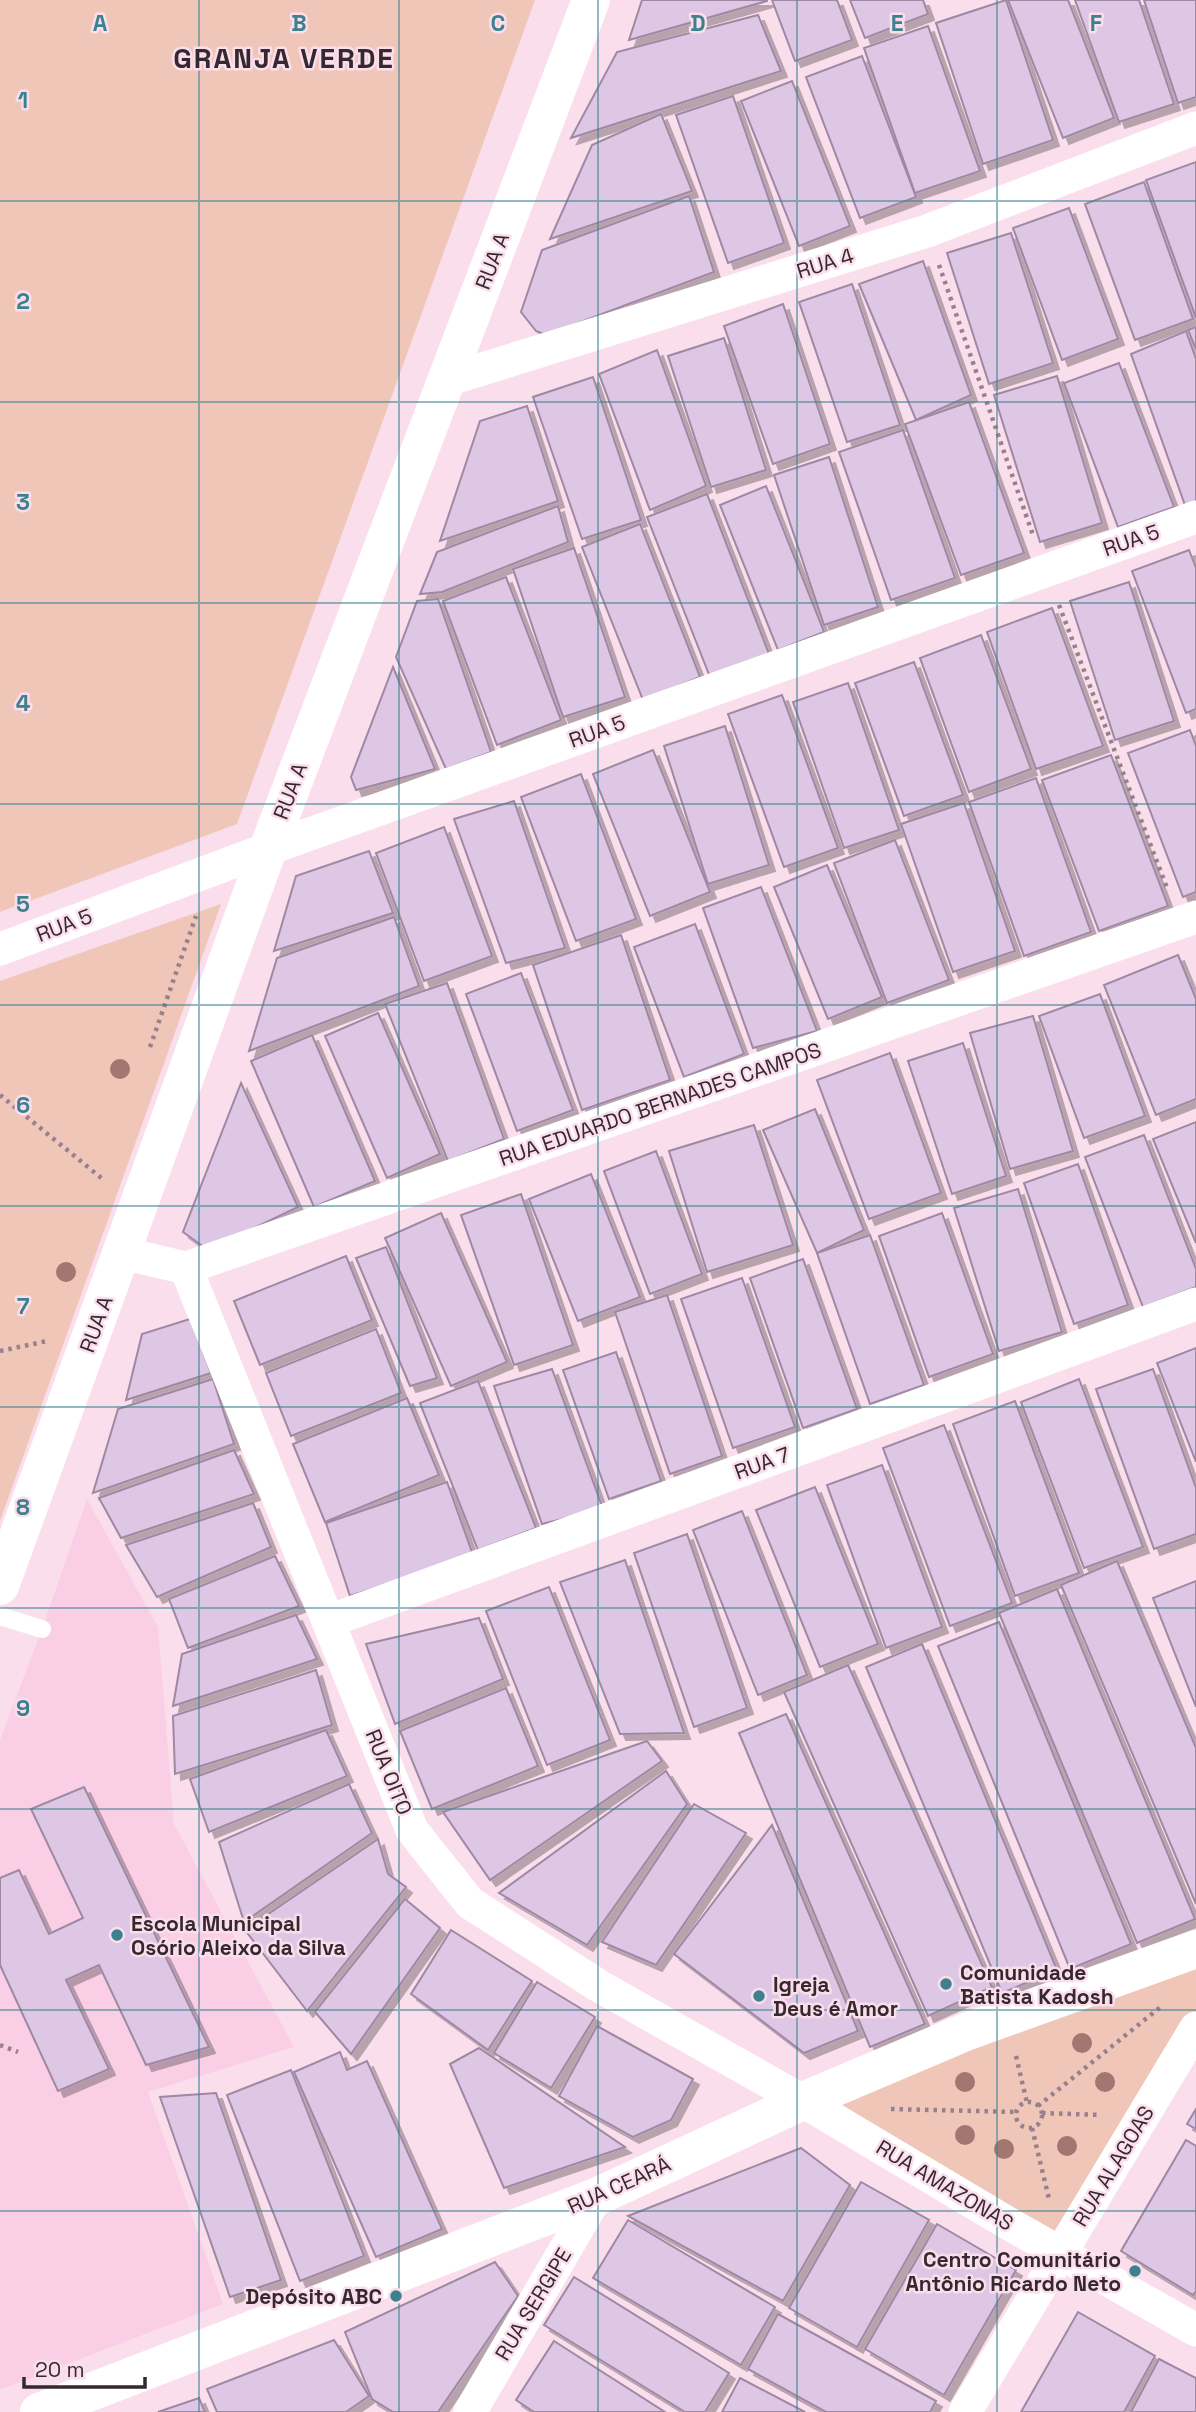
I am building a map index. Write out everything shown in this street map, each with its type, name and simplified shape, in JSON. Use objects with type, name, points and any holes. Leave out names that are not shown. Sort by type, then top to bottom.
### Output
[{"type":"street","name":"RUA A","points":[[0,1586],[268,849],[591,0]]},
{"type":"street","name":"RUA 4","points":[[447,380],[928,232],[1196,128]]},
{"type":"street","name":"RUA 5","points":[[0,950],[268,849],[1196,517]]},
{"type":"street","name":"RUA EDUARDO BERNADES CAMPOS","points":[[186,1268],[1196,918]]},
{"type":"street","points":[[122,1252],[186,1268]]},
{"type":"street","name":"RUA OITO","points":[[186,1268],[412,1830],[470,1903],[598,1986],[803,2101]]},
{"type":"street","name":"RUA 7","points":[[329,1621],[1196,1304]]},
{"type":"street","name":"RUA CEARÁ","points":[[39,2412],[596,2197],[803,2101],[968,2031],[1196,1949]]},
{"type":"street","name":"RUA ALAGOAS","points":[[965,2412],[1196,2028]]},
{"type":"street","name":"RUA AMAZONAS","points":[[803,2101],[1196,2330]]},
{"type":"street","name":"RUA SERGIPE","points":[[470,2412],[596,2197]]},
{"type":"lane","points":[[0,1616],[42,1629]]},
{"type":"path","points":[[0,1095],[138,1208]]},
{"type":"path","points":[[1038,2106],[1168,2001]]},
{"type":"path","points":[[0,2045],[18,2052]]},
{"type":"path","points":[[1014,2048],[1027,2103]]},
{"type":"path","points":[[1017,2112],[1020,2124],[1032,2128],[1039,2124],[1042,2113],[1038,2106],[1027,2103]]},
{"type":"path","points":[[879,2109],[1017,2112],[1027,2103]]},
{"type":"path","points":[[1042,2113],[1103,2115]]},
{"type":"path","points":[[1032,2128],[1049,2200]]},
{"type":"shaded area","points":[[0,0],[535,0],[237,824],[0,912]]},
{"type":"shaded area","points":[[221,904],[0,1521],[0,981]]},
{"type":"shaded area","name":"Escola Municipal Osório Aleixo da Silva","points":[[87,1499],[158,1627],[174,1824],[294,2047],[148,2092],[223,2304],[0,2390],[0,1740]]},
{"type":"shaded area","points":[[1196,1949],[1196,2028],[1062,2253],[803,2101]]},
{"type":"building","points":[[642,0],[767,0],[767,1],[629,40]]},
{"type":"building","points":[[772,0],[837,0],[852,40],[795,61]]},
{"type":"building","points":[[850,0],[923,0],[928,14],[865,38]]},
{"type":"building","points":[[1006,0],[1053,140],[983,164],[936,23]]},
{"type":"building","points":[[1008,0],[1068,0],[1114,118],[1063,138]]},
{"type":"building","points":[[1075,0],[1139,0],[1174,104],[1119,122]]},
{"type":"building","points":[[1144,0],[1196,0],[1196,97],[1178,103]]},
{"type":"building","points":[[758,15],[781,71],[571,138],[617,52]]},
{"type":"building","points":[[928,26],[980,171],[915,193],[864,48]]},
{"type":"building","points":[[862,56],[916,197],[860,218],[806,77]]},
{"type":"building","points":[[792,81],[850,226],[799,246],[741,101]]},
{"type":"building","points":[[733,96],[784,243],[728,263],[676,115]]},
{"type":"building","points":[[661,114],[692,191],[550,239],[592,145]]},
{"type":"building","points":[[1196,162],[1196,318],[1146,180]]},
{"type":"building","points":[[1144,182],[1193,319],[1135,340],[1085,204]]},
{"type":"building","points":[[689,196],[714,272],[546,335],[536,331],[521,312],[542,250]]},
{"type":"building","points":[[1069,208],[1118,339],[1062,360],[1013,228]]},
{"type":"building","points":[[1011,233],[1053,363],[989,384],[947,253]]},
{"type":"building","points":[[923,261],[971,395],[916,420],[859,284]]},
{"type":"building","points":[[852,284],[900,425],[847,442],[799,302]]},
{"type":"building","points":[[783,304],[830,444],[773,464],[724,326]]},
{"type":"building","points":[[1196,327],[1196,349],[1188,330]]},
{"type":"building","points":[[1186,331],[1196,359],[1196,502],[1186,508],[1131,354]]},
{"type":"building","points":[[724,338],[766,470],[711,487],[668,356]]},
{"type":"building","points":[[657,350],[706,486],[650,510],[599,374]]},
{"type":"building","points":[[1119,363],[1174,507],[1118,527],[1064,383]]},
{"type":"building","points":[[1057,376],[1102,523],[1040,542],[994,395]]},
{"type":"building","points":[[593,377],[641,520],[582,539],[533,397]]},
{"type":"building","points":[[969,402],[1024,553],[961,575],[905,424]]},
{"type":"building","points":[[527,406],[558,501],[440,541],[480,421]]},
{"type":"building","points":[[903,430],[955,578],[891,600],[839,452]]},
{"type":"building","points":[[829,457],[878,607],[824,625],[774,475]]},
{"type":"building","points":[[766,486],[824,632],[778,650],[720,505]]},
{"type":"building","points":[[707,494],[769,654],[710,677],[647,517]]},
{"type":"building","points":[[558,506],[568,542],[442,592],[420,594],[437,552]]},
{"type":"building","points":[[640,524],[700,677],[643,700],[582,547]]},
{"type":"building","points":[[574,548],[625,697],[563,717],[513,569]]},
{"type":"building","points":[[1189,550],[1196,568],[1196,709],[1186,713],[1132,571]]},
{"type":"building","points":[[506,577],[561,720],[497,745],[443,601]]},
{"type":"building","points":[[1129,582],[1174,721],[1115,740],[1070,601]]},
{"type":"building","points":[[438,599],[491,752],[446,769],[396,657],[417,601]]},
{"type":"building","points":[[1052,608],[1103,746],[1036,769],[987,632]]},
{"type":"building","points":[[981,635],[1031,769],[969,792],[920,658]]},
{"type":"building","points":[[914,662],[963,795],[904,816],[855,683]]},
{"type":"building","points":[[393,667],[435,769],[356,790],[351,777]]},
{"type":"building","points":[[848,683],[899,830],[844,848],[793,702]]},
{"type":"building","points":[[782,695],[838,848],[784,867],[728,714]]},
{"type":"building","points":[[725,726],[769,865],[708,884],[664,746]]},
{"type":"building","points":[[1190,730],[1196,746],[1196,892],[1183,897],[1128,753]]},
{"type":"building","points":[[653,750],[710,892],[650,916],[593,774]]},
{"type":"building","points":[[1111,755],[1168,906],[1099,931],[1042,780]]},
{"type":"building","points":[[581,774],[636,919],[576,941],[521,797]]},
{"type":"building","points":[[1036,778],[1091,932],[1024,956],[969,802]]},
{"type":"building","points":[[514,801],[565,948],[506,963],[454,819]]},
{"type":"building","points":[[964,803],[1015,951],[953,972],[901,824]]},
{"type":"building","points":[[444,827],[492,956],[424,981],[376,853]]},
{"type":"building","points":[[895,840],[949,980],[887,1003],[834,863]]},
{"type":"building","points":[[369,851],[393,913],[274,951],[296,876]]},
{"type":"building","points":[[827,865],[882,997],[828,1019],[774,887]]},
{"type":"building","points":[[761,887],[817,1031],[753,1048],[703,908]]},
{"type":"building","points":[[394,917],[419,986],[249,1051],[277,958]]},
{"type":"building","points":[[695,924],[744,1054],[684,1077],[634,947]]},
{"type":"building","points":[[621,935],[670,1080],[582,1110],[533,965]]},
{"type":"building","points":[[1178,955],[1196,999],[1196,1099],[1156,1115],[1104,985]]},
{"type":"building","points":[[521,973],[573,1110],[517,1131],[466,994]]},
{"type":"building","points":[[447,983],[504,1139],[448,1161],[385,1004]]},
{"type":"building","points":[[1100,994],[1145,1116],[1084,1138],[1039,1016]]},
{"type":"building","points":[[378,1013],[440,1154],[387,1178],[325,1036]]},
{"type":"building","points":[[1033,1016],[1073,1151],[1010,1169],[970,1033]]},
{"type":"building","points":[[312,1035],[375,1181],[314,1207],[251,1061]]},
{"type":"building","points":[[963,1043],[1006,1176],[952,1194],[908,1061]]},
{"type":"building","points":[[890,1053],[941,1193],[869,1219],[817,1080]]},
{"type":"building","points":[[241,1083],[298,1207],[208,1250],[183,1232]]},
{"type":"building","points":[[815,1109],[864,1230],[817,1253],[763,1130]]},
{"type":"building","points":[[1196,1122],[1196,1243],[1153,1139]]},
{"type":"building","points":[[754,1125],[793,1245],[707,1272],[669,1151]]},
{"type":"building","points":[[1144,1135],[1196,1269],[1196,1287],[1143,1307],[1085,1157]]},
{"type":"building","points":[[656,1151],[702,1274],[650,1294],[604,1171]]},
{"type":"building","points":[[1078,1164],[1128,1305],[1074,1324],[1024,1183]]},
{"type":"building","points":[[591,1174],[640,1297],[578,1321],[529,1199]]},
{"type":"building","points":[[1018,1189],[1062,1332],[999,1351],[954,1208]]},
{"type":"building","points":[[521,1194],[573,1345],[514,1365],[461,1215]]},
{"type":"building","points":[[441,1213],[507,1362],[451,1386],[385,1238]]},
{"type":"building","points":[[942,1213],[993,1354],[929,1377],[879,1236]]},
{"type":"building","points":[[870,1235],[924,1385],[870,1404],[817,1253]]},
{"type":"building","points":[[386,1247],[437,1378],[410,1386],[356,1258]]},
{"type":"building","points":[[346,1256],[372,1320],[260,1365],[234,1301]]},
{"type":"building","points":[[803,1259],[857,1409],[803,1428],[750,1278]]},
{"type":"building","points":[[742,1278],[795,1427],[733,1448],[681,1299]]},
{"type":"building","points":[[667,1295],[722,1456],[670,1474],[615,1312]]},
{"type":"building","points":[[190,1319],[211,1373],[126,1400],[142,1334]]},
{"type":"building","points":[[376,1329],[401,1393],[291,1436],[266,1373]]},
{"type":"building","points":[[1196,1348],[1196,1462],[1157,1363]]},
{"type":"building","points":[[616,1352],[661,1481],[609,1499],[563,1370]]},
{"type":"building","points":[[552,1369],[603,1509],[542,1524],[494,1386]]},
{"type":"building","points":[[1153,1369],[1196,1488],[1196,1534],[1154,1549],[1096,1389]]},
{"type":"building","points":[[213,1379],[234,1444],[93,1493],[118,1409]]},
{"type":"building","points":[[1079,1379],[1143,1547],[1084,1568],[1021,1402]]},
{"type":"building","points":[[478,1381],[536,1528],[478,1550],[420,1403]]},
{"type":"building","points":[[407,1398],[439,1475],[325,1522],[293,1444]]},
{"type":"building","points":[[1015,1401],[1079,1573],[1015,1596],[953,1424]]},
{"type":"building","points":[[944,1425],[1012,1603],[950,1626],[883,1448]]},
{"type":"building","points":[[234,1450],[254,1494],[121,1538],[99,1498]]},
{"type":"building","points":[[882,1465],[942,1627],[886,1648],[827,1485]]},
{"type":"building","points":[[447,1482],[473,1555],[350,1596],[326,1523]]},
{"type":"building","points":[[815,1487],[878,1644],[820,1667],[756,1510]]},
{"type":"building","points":[[253,1503],[271,1547],[157,1597],[126,1545]]},
{"type":"building","points":[[742,1511],[807,1675],[758,1695],[693,1530]]},
{"type":"building","points":[[687,1534],[747,1708],[694,1727],[634,1553]]},
{"type":"building","points":[[275,1556],[299,1606],[188,1648],[169,1599]]},
{"type":"building","points":[[625,1560],[684,1733],[620,1734],[560,1582]]},
{"type":"building","points":[[1117,1561],[1196,1748],[1196,1904],[1061,1585]]},
{"type":"building","points":[[1196,1581],[1196,1707],[1153,1598]]},
{"type":"building","points":[[549,1587],[610,1740],[547,1765],[486,1611]]},
{"type":"building","points":[[1057,1589],[1195,1919],[1137,1943],[999,1613]]},
{"type":"building","points":[[296,1615],[317,1659],[173,1706],[182,1654]]},
{"type":"building","points":[[479,1618],[503,1679],[395,1724],[366,1644]]},
{"type":"building","points":[[999,1622],[1131,1944],[1070,1969],[938,1646]]},
{"type":"building","points":[[922,1644],[1057,1970],[1002,1993],[866,1667]]},
{"type":"building","points":[[848,1665],[992,1987],[928,2016],[784,1692]]},
{"type":"building","points":[[316,1670],[332,1725],[175,1774],[173,1716]]},
{"type":"building","points":[[506,1688],[538,1766],[432,1809],[400,1731]]},
{"type":"building","points":[[786,1714],[925,2024],[870,2047],[739,1733]]},
{"type":"building","points":[[326,1730],[347,1776],[209,1832],[190,1779]]},
{"type":"building","points":[[647,1741],[662,1761],[490,1880],[443,1812]]},
{"type":"building","points":[[666,1771],[687,1804],[587,1945],[499,1893]]},
{"type":"building","points":[[349,1784],[372,1833],[244,1922],[219,1842]]},
{"type":"building","points":[[84,1787],[209,2047],[146,2065],[99,1965],[66,1980],[109,2069],[58,2091],[0,1965],[0,1878],[19,1870],[49,1934],[83,1918],[31,1809]]},
{"type":"building","points":[[694,1804],[746,1833],[656,1965],[602,1942]]},
{"type":"building","points":[[772,1825],[858,2031],[804,2053],[674,1954]]},
{"type":"building","points":[[378,1839],[388,1874],[406,1887],[307,2011],[245,1930]]},
{"type":"building","points":[[405,1899],[440,1928],[351,2054],[315,2012]]},
{"type":"building","points":[[451,1930],[532,1981],[488,2050],[411,1994]]},
{"type":"building","points":[[537,1982],[595,2017],[551,2088],[494,2053]]},
{"type":"building","points":[[597,2026],[693,2079],[671,2120],[633,2137],[559,2096]]},
{"type":"building","points":[[479,2048],[625,2147],[504,2188],[450,2064]]},
{"type":"building","points":[[340,2052],[347,2070],[367,2061],[442,2229],[376,2257],[294,2072]]},
{"type":"building","points":[[291,2070],[364,2256],[300,2281],[227,2095]]},
{"type":"building","points":[[216,2093],[281,2280],[230,2297],[160,2097]]},
{"type":"building","points":[[1196,2109],[1196,2129],[1187,2124]]},
{"type":"building","points":[[1186,2140],[1196,2146],[1196,2291],[1193,2295],[1121,2251]]},
{"type":"building","points":[[801,2148],[850,2185],[783,2301],[628,2216]]},
{"type":"building","points":[[861,2182],[929,2220],[857,2347],[789,2308]]},
{"type":"building","points":[[628,2220],[775,2307],[741,2365],[593,2278]]},
{"type":"building","points":[[937,2224],[1016,2270],[944,2395],[865,2349]]},
{"type":"building","points":[[495,2262],[518,2296],[438,2412],[393,2412],[372,2399],[345,2332]]},
{"type":"building","points":[[574,2277],[729,2373],[705,2412],[685,2412],[544,2325]]},
{"type":"building","points":[[1078,2312],[1155,2356],[1124,2412],[1021,2412]]},
{"type":"building","points":[[778,2314],[936,2401],[930,2412],[826,2412],[748,2369]]},
{"type":"building","points":[[334,2340],[369,2396],[346,2412],[217,2412],[207,2389]]},
{"type":"building","points":[[554,2341],[665,2412],[534,2412],[516,2400]]},
{"type":"building","points":[[1159,2359],[1196,2378],[1196,2412],[1131,2412]]},
{"type":"building","points":[[740,2378],[805,2412],[722,2412]]},
{"type":"building","points":[[199,2398],[205,2412],[158,2412]]},
{"type":"place","name":"Escola Municipal Osório Aleixo da Silva","points":[[117,1935]]},
{"type":"place","name":"Comunidade Batista Kadosh","points":[[946,1984]]},
{"type":"place","name":"Igreja Deus é Amor","points":[[759,1996]]},
{"type":"place","name":"Centro Comunitário Antônio Ricardo Neto","points":[[1135,2271]]},
{"type":"place","name":"Depósito ABC","points":[[396,2296]]},
{"type":"district","name":"GRANJA VERDE","points":[[284,58]]}]
